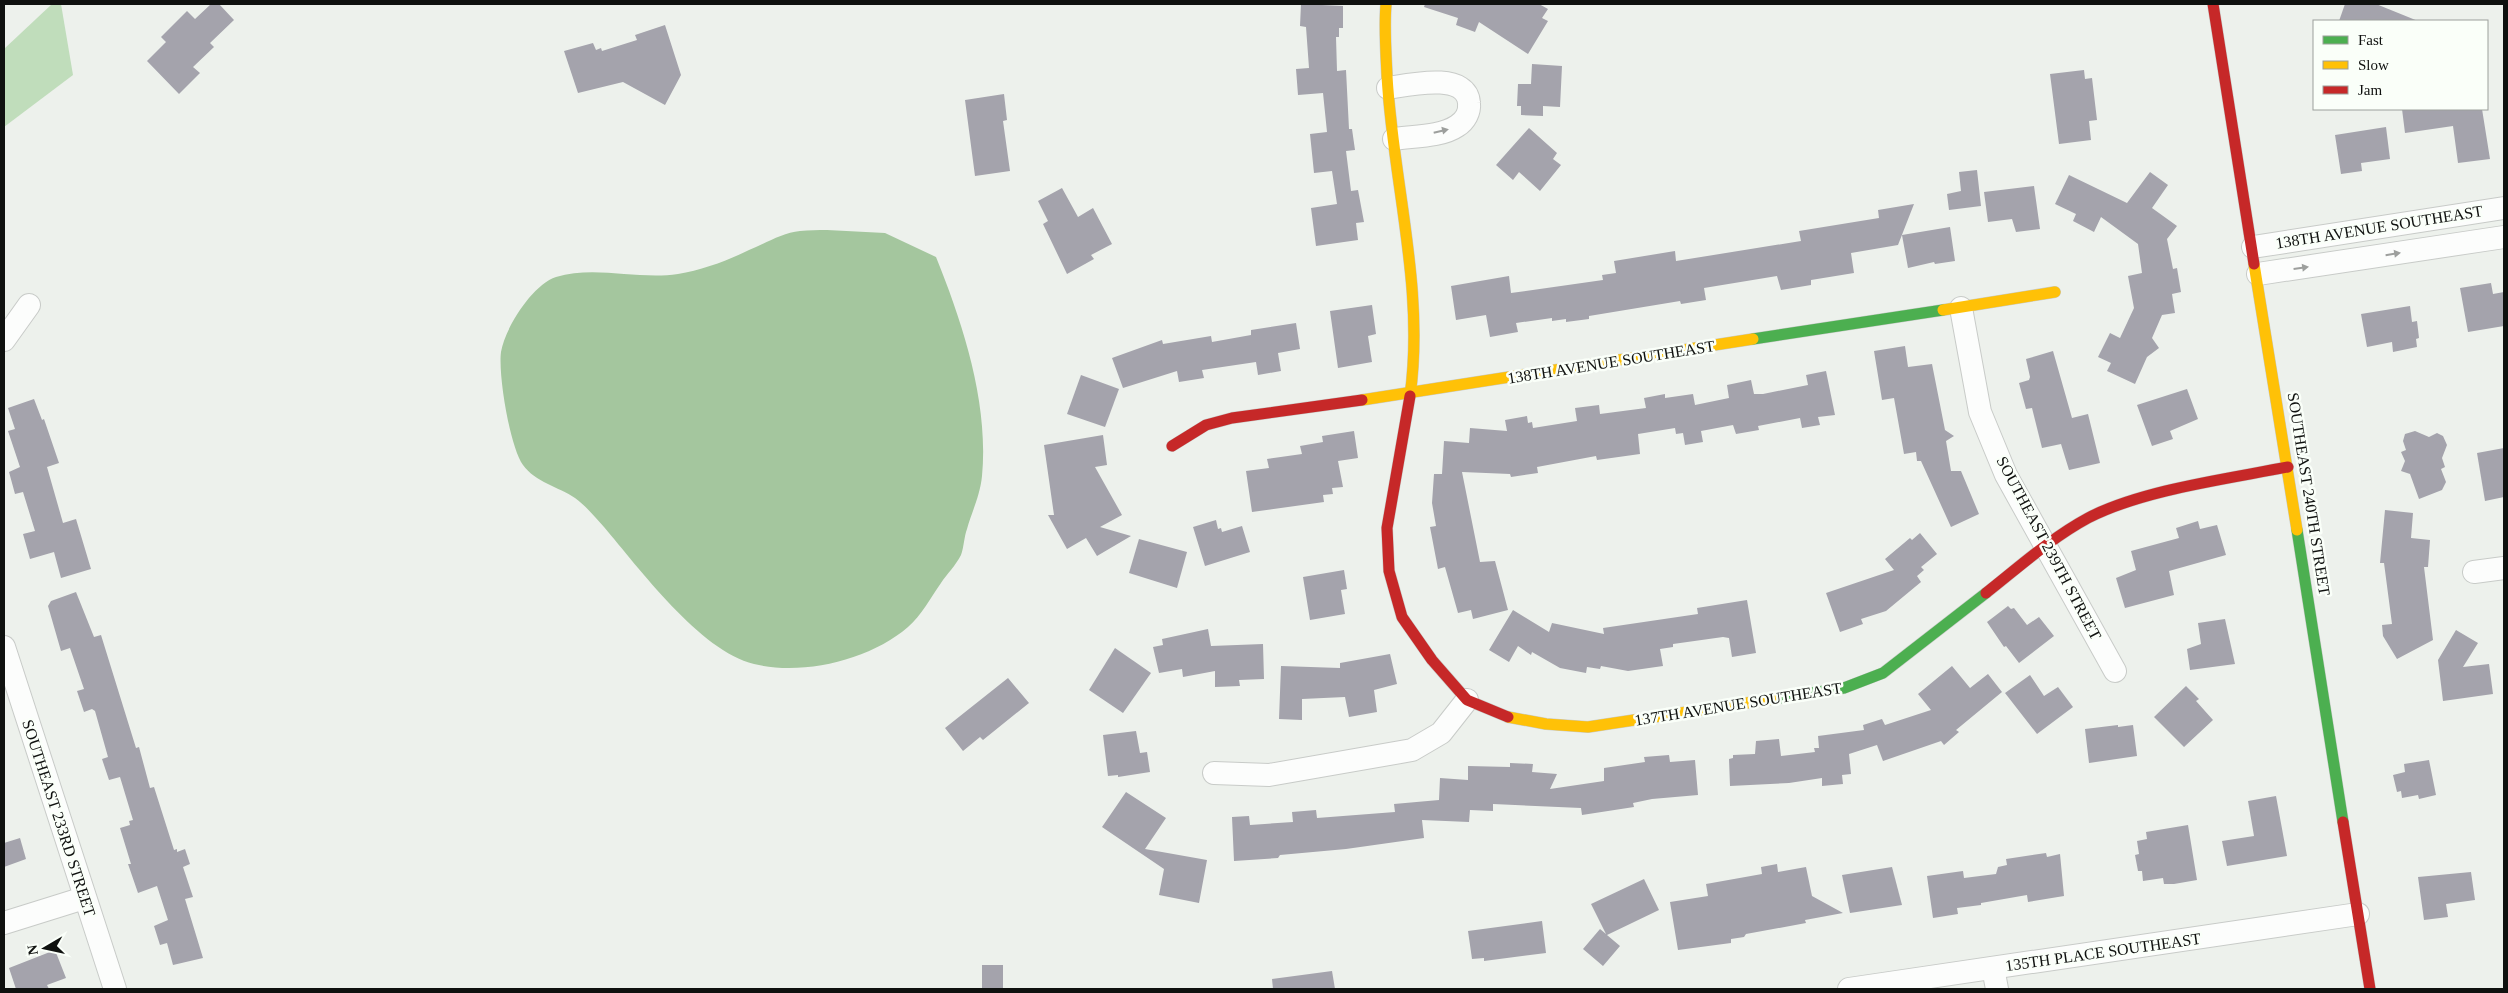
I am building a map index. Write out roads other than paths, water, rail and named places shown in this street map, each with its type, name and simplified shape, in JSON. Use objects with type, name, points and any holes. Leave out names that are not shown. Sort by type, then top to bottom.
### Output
[{"type":"street","points":[[1214,773],[1268,775],[1412,750],[1441,733],[1467,700],[1432,660],[1402,617],[1389,571],[1387,528],[1410,393],[1414,338],[1411,263],[1388,88],[1384,26],[1386,4]]},
{"type":"street","name":"SOUTHEAST 240TH STREET","points":[[2213,4],[2258,274],[2370,989]]},
{"type":"street","points":[[1388,88],[1437,81],[1450,83],[1464,91],[1469,102],[1468,114],[1458,126],[1446,131],[1394,139]]},
{"type":"street","name":"138TH AVENUE SOUTHEAST","points":[[2253,247],[2504,208]]},
{"type":"street","name":"138TH AVENUE SOUTHEAST","points":[[2258,274],[2504,237]]},
{"type":"street","name":"138TH AVENUE SOUTHEAST","points":[[1172,446],[1206,425],[1232,418],[1410,393],[2056,292]]},
{"type":"street","points":[[4,340],[29,305]]},
{"type":"street","name":"SOUTHEAST 239TH STREET","points":[[1961,308],[1980,412],[2006,475],[2116,671]]},
{"type":"street","name":"137TH AVENUE SOUTHEAST","points":[[1467,700],[1508,717],[1546,724],[1588,727],[1844,688],[1883,672],[1909,654],[2046,545],[2089,518],[2134,500],[2288,467]]},
{"type":"street","points":[[2474,572],[2504,568]]},
{"type":"street","name":"SOUTHEAST 233RD STREET","points":[[4,647],[115,989]]},
{"type":"street","points":[[4,923],[84,898]]},
{"type":"street","name":"135TH PLACE SOUTHEAST","points":[[1849,989],[1995,979],[2358,914]]}]
